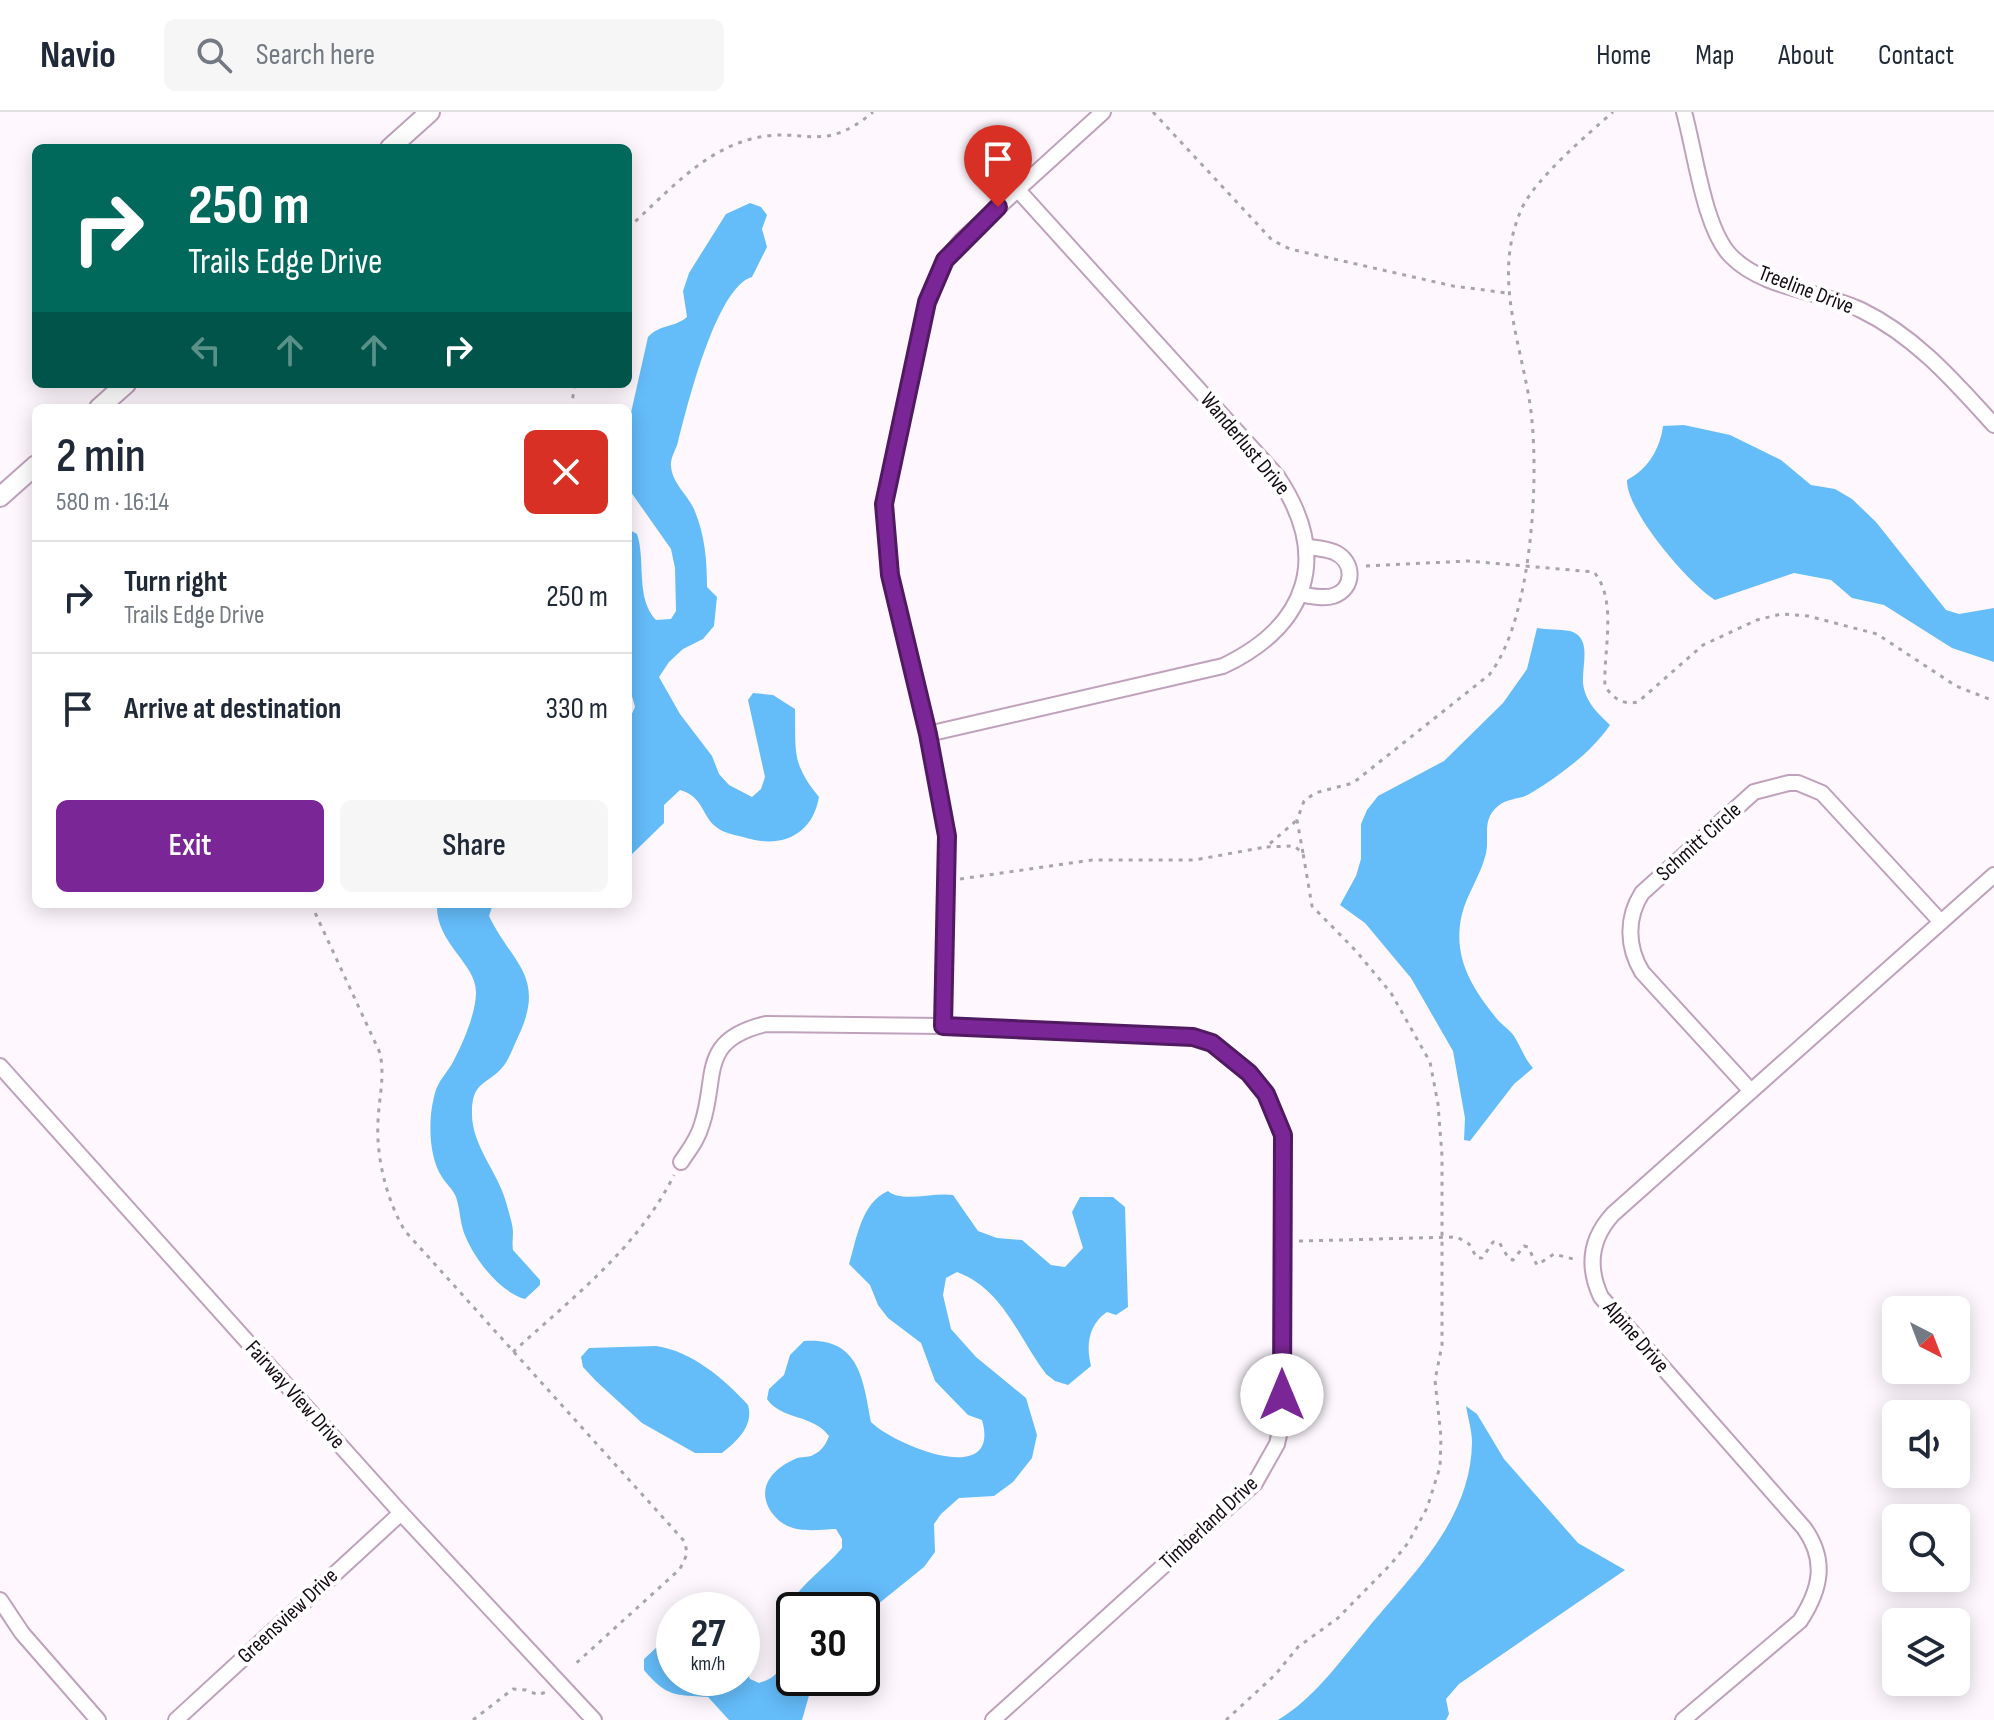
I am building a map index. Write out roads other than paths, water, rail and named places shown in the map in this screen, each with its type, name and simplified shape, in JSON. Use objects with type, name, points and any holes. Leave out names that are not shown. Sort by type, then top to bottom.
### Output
[{"type":"street","points":[[394,144],[430,112]]},
{"type":"street","points":[[943,1026],[947,836],[928,734],[890,575],[884,504],[927,302],[945,260],[961,241],[1103,112]]},
{"type":"street","name":"Treeline Drive","points":[[1684,112],[1714,230],[1732,257],[1764,277],[1859,309],[1906,335],[1994,425]]},
{"type":"street","name":"Wanderlust Drive","points":[[928,734],[1223,666],[1247,655],[1289,613],[1300,594],[1308,547],[1291,497],[1277,476],[1017,189]]},
{"type":"street","points":[[104,404],[122,388]]},
{"type":"street","points":[[0,497],[32,469]]},
{"type":"street","points":[[1300,594],[1326,598],[1336,596],[1345,589],[1350,579],[1349,567],[1334,552],[1308,547]]},
{"type":"street","name":"Schmitt Circle","points":[[1751,1091],[1642,972],[1630,940],[1635,903],[1642,893],[1754,792],[1789,783],[1822,793],[1941,922]]},
{"type":"street","points":[[1751,1091],[1994,875]]},
{"type":"street","name":"Timberland Drive","points":[[681,1162],[703,1123],[712,1065],[721,1049],[749,1028],[766,1024],[943,1026],[1172,1035],[1212,1043],[1249,1073],[1277,1114],[1283,1135],[1282,1422],[1268,1465],[1255,1483],[993,1720]]},
{"type":"street","name":"Fairway View Drive","points":[[0,1066],[401,1513],[594,1720]]},
{"type":"street","name":"Alpine Drive","points":[[1683,1720],[1800,1621],[1814,1600],[1820,1577],[1818,1554],[1798,1520],[1609,1306],[1595,1284],[1592,1265],[1596,1240],[1606,1222],[1751,1091]]},
{"type":"street","name":"Greensview Drive","points":[[176,1720],[401,1513]]},
{"type":"street","points":[[0,1600],[22,1633],[98,1720]]},
{"type":"water","points":[[750,203],[761,207],[767,215],[762,229],[767,247],[752,277],[739,286],[715,324],[671,463],[674,478],[694,509],[701,528],[707,587],[717,597],[714,626],[703,639],[683,649],[659,677],[680,714],[712,756],[719,774],[729,785],[752,797],[761,789],[765,777],[748,700],[753,693],[773,695],[795,709],[799,765],[819,797],[809,822],[801,830],[781,840],[769,841],[721,830],[694,798],[680,790],[664,805],[664,823],[632,854],[632,713],[635,707],[632,696],[632,531],[637,534],[640,544],[643,590],[650,611],[656,620],[671,619],[676,611],[675,568],[671,549],[632,494],[632,408],[648,337],[687,317],[683,291],[689,273],[726,214]]},
{"type":"water","points":[[1684,425],[1730,435],[1781,460],[1811,485],[1835,489],[1852,499],[1876,522],[1946,610],[1959,614],[1994,608],[1994,662],[1952,648],[1884,605],[1852,598],[1831,580],[1794,573],[1715,600],[1704,592],[1661,546],[1637,510],[1627,480],[1652,458],[1663,426]]},
{"type":"water","points":[[1537,628],[1570,631],[1582,640],[1586,695],[1594,709],[1610,725],[1594,745],[1564,771],[1527,795],[1502,803],[1489,818],[1487,850],[1462,914],[1462,957],[1479,995],[1514,1036],[1533,1068],[1514,1084],[1470,1141],[1464,1140],[1465,1118],[1453,1051],[1411,978],[1365,923],[1340,905],[1356,876],[1361,859],[1361,824],[1367,810],[1378,796],[1444,761],[1503,703],[1527,669]]},
{"type":"water","points":[[437,908],[492,908],[489,916],[528,985],[526,1016],[509,1058],[477,1089],[472,1112],[480,1147],[506,1202],[513,1229],[513,1250],[540,1280],[540,1285],[525,1299],[497,1281],[474,1252],[464,1233],[456,1197],[434,1158],[430,1125],[435,1093],[465,1037],[476,992],[470,972],[448,941],[438,918]]},
{"type":"water","points":[[888,1191],[909,1197],[953,1195],[978,1231],[997,1238],[1022,1240],[1051,1265],[1065,1267],[1083,1248],[1072,1212],[1080,1197],[1113,1197],[1125,1207],[1128,1307],[1116,1315],[1107,1312],[1096,1323],[1089,1344],[1091,1366],[1068,1385],[1046,1374],[998,1302],[986,1290],[957,1272],[946,1278],[943,1295],[951,1329],[976,1357],[1026,1398],[1037,1435],[1032,1458],[1013,1482],[994,1496],[959,1498],[941,1514],[934,1524],[935,1552],[924,1567],[880,1602],[880,1592],[799,1592],[842,1548],[842,1539],[836,1529],[810,1530],[786,1525],[772,1513],[765,1496],[768,1481],[779,1468],[816,1453],[829,1436],[815,1424],[780,1411],[767,1399],[769,1389],[784,1375],[790,1355],[804,1341],[837,1346],[847,1353],[861,1376],[871,1422],[900,1441],[942,1456],[961,1457],[976,1453],[984,1441],[982,1420],[968,1415],[935,1381],[921,1343],[888,1318],[878,1305],[870,1285],[849,1264],[866,1213]]},
{"type":"water","points":[[656,1346],[695,1360],[748,1405],[749,1420],[746,1426],[722,1453],[695,1453],[642,1423],[583,1367],[581,1357],[589,1348]]},
{"type":"water","points":[[1466,1406],[1477,1414],[1504,1459],[1578,1543],[1625,1570],[1459,1684],[1446,1699],[1449,1714],[1446,1720],[1278,1720],[1314,1692],[1334,1669],[1417,1569],[1449,1523],[1469,1471],[1472,1438]]},
{"type":"water","points":[[656,1648],[656,1682],[644,1670],[644,1659]]},
{"type":"water","points":[[776,1673],[776,1696],[809,1696],[802,1720],[729,1720],[708,1697],[694,1696],[760,1696],[760,1683]]}]
